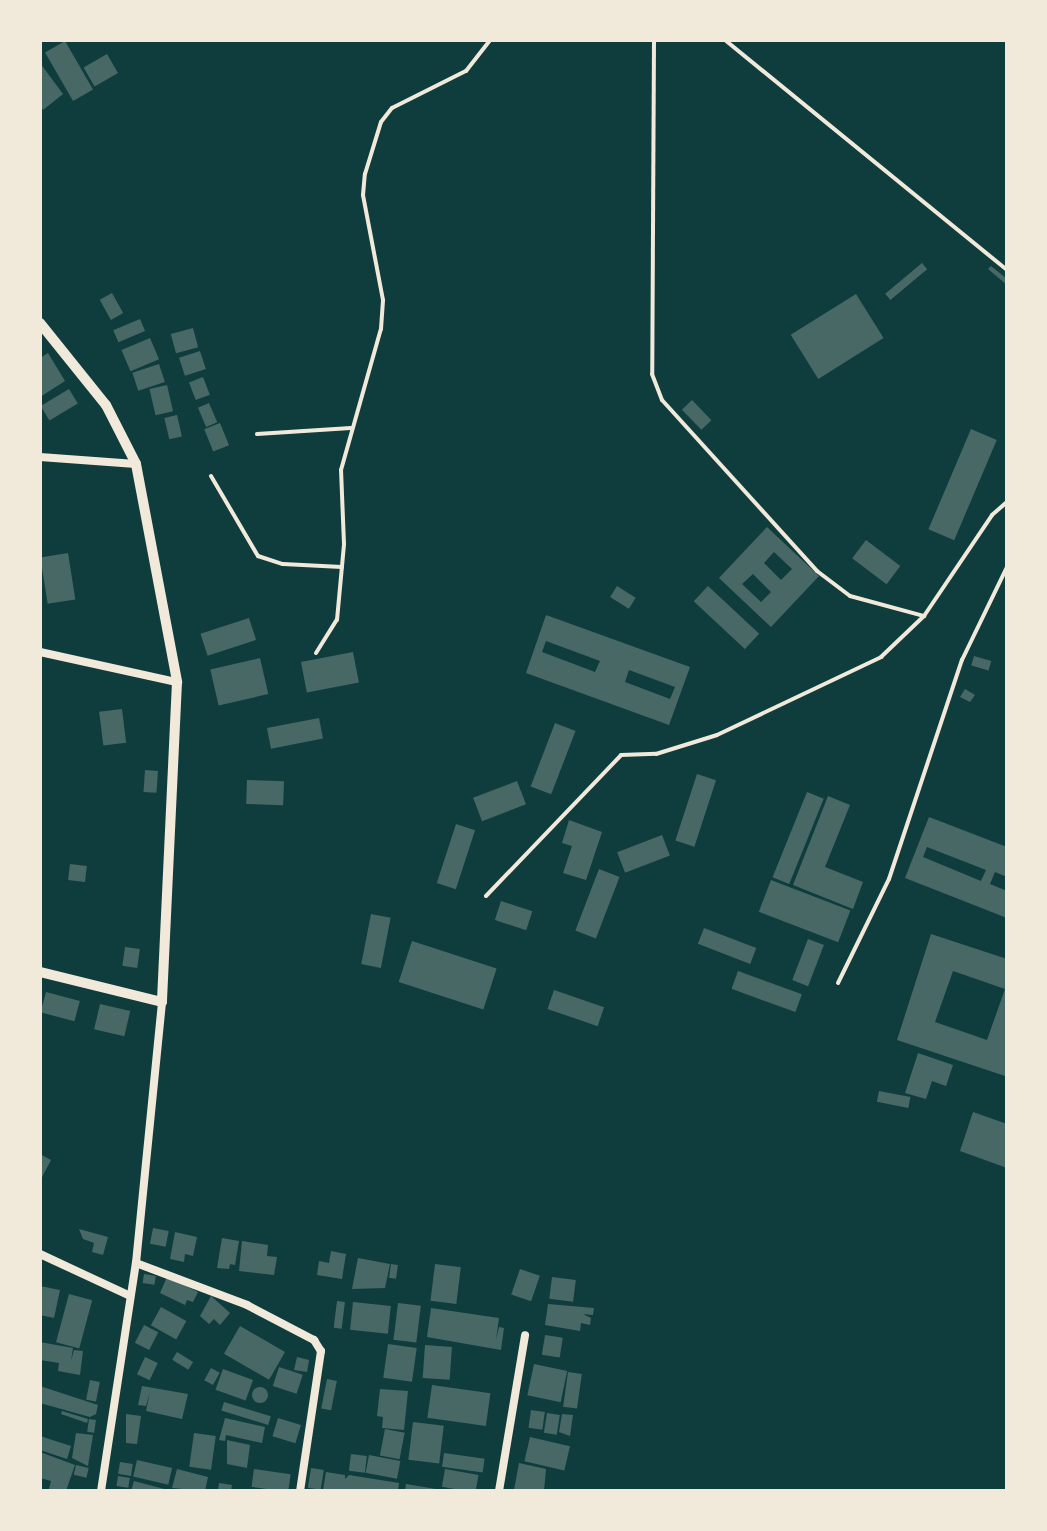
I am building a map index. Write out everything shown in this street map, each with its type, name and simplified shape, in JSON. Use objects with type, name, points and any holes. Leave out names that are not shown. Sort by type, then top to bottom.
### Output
[{"type":"street","points":[[40,323],[106,405],[136,464],[177,682],[162,1002],[136,1264],[128,1295],[101,1491]]},
{"type":"street","points":[[40,457],[136,464]]},
{"type":"street","points":[[40,652],[177,682]]},
{"type":"street","points":[[40,972],[162,1002]]},
{"type":"street","points":[[40,1254],[128,1295]]},
{"type":"street","points":[[136,1264],[247,1305],[314,1340],[321,1351],[300,1491]]},
{"type":"street","points":[[499,1491],[525,1336]]},
{"type":"lane","points":[[316,653],[337,620],[342,567],[341,470],[381,328],[382,300],[363,195],[381,122],[401,101],[466,71],[490,40]]},
{"type":"lane","points":[[654,40],[652,374],[662,400],[816,571],[850,596],[874,606],[924,616]]},
{"type":"lane","points":[[724,40],[1007,270]]},
{"type":"lane","points":[[258,434],[351,428]]},
{"type":"lane","points":[[211,476],[258,556],[282,564],[342,567]]},
{"type":"lane","points":[[486,896],[621,755],[656,754],[717,735],[825,687],[881,657],[924,616],[992,515],[1007,502]]},
{"type":"lane","points":[[838,982],[889,879],[962,660],[1007,567]]},
{"type":"building","points":[[65,41],[93,89],[73,101],[45,52]]},
{"type":"building","points":[[107,54],[118,73],[95,87],[84,68]]},
{"type":"building","points":[[40,63],[63,94],[43,110],[40,105]]},
{"type":"building","points":[[922,263],[927,269],[890,300],[885,294]]},
{"type":"building","points":[[991,266],[1007,279],[1007,285],[988,269]]},
{"type":"building","points":[[112,293],[123,313],[111,320],[100,300]]},
{"type":"building","points":[[856,294],[884,338],[818,379],[791,335]]},
{"type":"building","points":[[140,319],[145,331],[118,342],[113,330]]},
{"type":"building","points":[[193,328],[198,347],[176,353],[171,334]]},
{"type":"building","points":[[150,338],[159,359],[130,371],[121,350]]},
{"type":"building","points":[[200,351],[206,369],[185,376],[179,358]]},
{"type":"building","points":[[48,353],[65,381],[40,397],[40,358]]},
{"type":"building","points":[[159,364],[165,382],[138,391],[132,373]]},
{"type":"building","points":[[203,377],[210,395],[196,400],[189,382]]},
{"type":"building","points":[[167,385],[173,411],[156,415],[149,389]]},
{"type":"building","points":[[69,389],[78,404],[49,421],[41,406]]},
{"type":"building","points":[[692,400],[711,420],[701,430],[682,410]]},
{"type":"building","points":[[209,403],[217,422],[206,427],[198,408]]},
{"type":"building","points":[[177,415],[182,436],[169,439],[164,418]]},
{"type":"building","points":[[220,423],[229,445],[213,452],[204,429]]},
{"type":"building","points":[[971,429],[997,440],[954,540],[928,529]]},
{"type":"building","points":[[767,527],[819,576],[771,627],[719,578]],"holes":[[[774,552],[792,569],[781,580],[764,563]],[[753,574],[771,592],[761,602],[742,584]]]},
{"type":"building","points":[[866,540],[900,566],[886,584],[852,558]]},
{"type":"building","points":[[68,553],[75,599],[48,604],[40,557]]},
{"type":"building","points":[[617,586],[636,598],[629,609],[610,597]]},
{"type":"building","points":[[708,586],[759,634],[745,649],[694,601]]},
{"type":"building","points":[[546,615],[690,667],[669,725],[526,673]],"holes":[[[546,641],[600,661],[595,672],[542,652]],[[629,670],[675,687],[670,699],[625,682]]]},
{"type":"building","points":[[249,618],[256,640],[208,656],[200,634]]},
{"type":"building","points":[[353,652],[359,682],[307,693],[301,662]]},
{"type":"building","points":[[974,656],[991,661],[989,671],[971,666]]},
{"type":"building","points":[[260,658],[268,694],[219,706],[210,669]]},
{"type":"building","points":[[965,689],[975,695],[970,702],[960,697]]},
{"type":"building","points":[[122,709],[126,743],[103,746],[99,712]]},
{"type":"building","points":[[319,718],[323,739],[271,749],[267,728]]},
{"type":"building","points":[[555,723],[576,731],[551,794],[531,786]]},
{"type":"building","points":[[145,770],[158,771],[156,793],[143,792]]},
{"type":"building","points":[[697,774],[716,780],[694,847],[675,841]]},
{"type":"building","points":[[247,780],[284,781],[283,805],[246,804]]},
{"type":"building","points":[[517,781],[526,804],[482,821],[473,798]]},
{"type":"building","points":[[807,792],[824,799],[789,884],[773,877]]},
{"type":"building","points":[[828,796],[850,805],[825,867],[863,882],[853,909],[793,885]]},
{"type":"building","points":[[929,817],[1007,847],[1007,877],[995,872],[990,884],[1007,891],[1007,918],[905,878]],"holes":[[[927,847],[986,870],[981,881],[923,857]]]},
{"type":"building","points":[[569,820],[602,832],[586,880],[563,873],[572,846],[562,843]]},
{"type":"building","points":[[456,824],[475,830],[456,889],[437,883]]},
{"type":"building","points":[[662,835],[670,856],[625,873],[617,852]]},
{"type":"building","points":[[70,864],[87,866],[85,882],[68,880]]},
{"type":"building","points":[[599,869],[620,877],[596,939],[575,931]]},
{"type":"building","points":[[771,880],[850,910],[838,942],[759,912]]},
{"type":"building","points":[[501,901],[532,911],[526,930],[495,920]]},
{"type":"building","points":[[371,914],[391,918],[381,968],[361,964]]},
{"type":"building","points":[[704,928],[756,948],[750,964],[698,944]]},
{"type":"building","points":[[931,934],[1007,959],[1005,1076],[897,1040]],"holes":[[[953,971],[1005,989],[987,1040],[935,1022]]]},
{"type":"building","points":[[808,939],[824,945],[808,986],[792,980]]},
{"type":"building","points":[[412,941],[497,969],[483,1009],[399,982]]},
{"type":"building","points":[[125,947],[140,949],[137,968],[122,966]]},
{"type":"building","points":[[738,971],[802,994],[795,1012],[732,989]]},
{"type":"building","points":[[554,990],[604,1007],[598,1026],[547,1009]]},
{"type":"building","points":[[46,992],[80,1001],[74,1021],[41,1012]]},
{"type":"building","points":[[100,1004],[130,1011],[124,1036],[94,1029]]},
{"type":"building","points":[[918,1053],[953,1065],[946,1086],[932,1081],[926,1099],[905,1093]]},
{"type":"building","points":[[879,1091],[910,1097],[908,1108],[877,1102]]},
{"type":"building","points":[[973,1112],[1007,1124],[1007,1168],[960,1151]]},
{"type":"building","points":[[40,1154],[51,1160],[40,1181]]},
{"type":"building","points":[[153,1228],[169,1231],[166,1247],[150,1244]]},
{"type":"building","points":[[79,1229],[108,1237],[103,1255],[92,1252],[94,1243],[83,1239]]},
{"type":"building","points":[[175,1232],[197,1237],[193,1256],[185,1254],[184,1262],[170,1259]]},
{"type":"building","points":[[222,1238],[239,1241],[235,1265],[230,1264],[229,1269],[217,1268]]},
{"type":"building","points":[[242,1241],[268,1245],[267,1256],[277,1257],[274,1275],[239,1271]]},
{"type":"building","points":[[331,1251],[346,1254],[342,1279],[317,1275],[319,1261],[329,1263]]},
{"type":"building","points":[[358,1258],[390,1264],[385,1288],[352,1289]]},
{"type":"building","points":[[391,1264],[398,1265],[396,1279],[389,1278]]},
{"type":"building","points":[[435,1264],[461,1267],[456,1304],[430,1301]]},
{"type":"building","points":[[520,1269],[540,1276],[531,1301],[511,1295]]},
{"type":"building","points":[[144,1274],[156,1276],[154,1285],[143,1283]]},
{"type":"building","points":[[167,1277],[198,1292],[193,1302],[187,1300],[185,1305],[160,1293]]},
{"type":"building","points":[[552,1277],[576,1280],[573,1302],[549,1299]]},
{"type":"building","points":[[40,1286],[60,1290],[54,1318],[40,1315]]},
{"type":"building","points":[[69,1294],[92,1300],[79,1349],[56,1342]]},
{"type":"building","points":[[211,1296],[230,1313],[220,1325],[214,1319],[209,1324],[200,1316]]},
{"type":"building","points":[[337,1301],[345,1302],[342,1329],[334,1328]]},
{"type":"building","points":[[353,1302],[391,1306],[388,1334],[350,1330]]},
{"type":"building","points":[[398,1303],[421,1306],[416,1343],[393,1340]]},
{"type":"building","points":[[548,1304],[594,1308],[593,1315],[583,1314],[591,1318],[590,1325],[581,1323],[580,1331],[545,1325]]},
{"type":"building","points":[[161,1307],[186,1321],[176,1339],[151,1325]]},
{"type":"building","points":[[431,1308],[499,1318],[496,1340],[499,1327],[504,1328],[501,1350],[427,1337]]},
{"type":"building","points":[[144,1325],[158,1332],[149,1350],[135,1343]]},
{"type":"building","points":[[240,1326],[285,1352],[269,1380],[224,1354]]},
{"type":"building","points":[[545,1335],[563,1338],[560,1358],[542,1355]]},
{"type":"building","points":[[40,1342],[73,1348],[71,1361],[74,1350],[83,1351],[80,1375],[58,1371],[59,1363],[40,1360]]},
{"type":"building","points":[[388,1344],[417,1348],[412,1382],[383,1378]]},
{"type":"building","points":[[425,1345],[452,1347],[450,1380],[423,1378]]},
{"type":"building","points":[[177,1352],[193,1362],[188,1370],[172,1360]]},
{"type":"building","points":[[145,1357],[158,1363],[150,1380],[137,1374]]},
{"type":"building","points":[[297,1357],[309,1360],[307,1372],[294,1370]]},
{"type":"building","points":[[534,1364],[567,1371],[561,1402],[527,1395]]},
{"type":"building","points":[[279,1367],[303,1375],[297,1394],[273,1386]]},
{"type":"building","points":[[211,1368],[220,1373],[213,1385],[204,1380]]},
{"type":"building","points":[[223,1369],[253,1380],[246,1401],[215,1390]]},
{"type":"building","points":[[568,1372],[582,1374],[577,1409],[563,1407]]},
{"type":"building","points":[[327,1379],[337,1381],[331,1410],[321,1408]]},
{"type":"building","points":[[90,1380],[100,1382],[96,1402],[86,1400]]},
{"type":"building","points":[[432,1385],[490,1393],[486,1426],[427,1418]]},
{"type":"building","points":[[40,1386],[98,1405],[96,1414],[90,1417],[40,1403]]},
{"type":"building","points":[[142,1386],[188,1394],[182,1419],[146,1411],[150,1392],[146,1406],[138,1405]]},
{"type":"building","points":[[260,1387],[268,1395],[260,1403],[252,1395]]},
{"type":"building","points":[[380,1389],[408,1391],[404,1430],[382,1428],[383,1417],[377,1416]]},
{"type":"building","points":[[224,1402],[271,1416],[268,1425],[221,1411]]},
{"type":"building","points":[[531,1410],[545,1412],[542,1430],[528,1428]]},
{"type":"building","points":[[62,1411],[88,1419],[87,1423],[61,1414]]},
{"type":"building","points":[[547,1413],[560,1415],[557,1435],[544,1433]]},
{"type":"building","points":[[126,1414],[141,1416],[137,1444],[126,1443]]},
{"type":"building","points":[[562,1414],[573,1415],[570,1436],[559,1432]]},
{"type":"building","points":[[225,1418],[265,1427],[262,1443],[226,1435],[225,1441],[219,1440]]},
{"type":"building","points":[[278,1418],[301,1425],[295,1443],[272,1436]]},
{"type":"building","points":[[89,1419],[96,1420],[94,1433],[87,1432]]},
{"type":"building","points":[[413,1422],[444,1426],[439,1463],[408,1460]]},
{"type":"building","points":[[385,1429],[405,1433],[399,1459],[380,1456]]},
{"type":"building","points":[[76,1433],[93,1435],[88,1466],[72,1458]]},
{"type":"building","points":[[194,1433],[216,1436],[211,1470],[189,1467]]},
{"type":"building","points":[[40,1436],[71,1446],[67,1459],[40,1450]]},
{"type":"building","points":[[530,1437],[570,1446],[564,1471],[524,1461]]},
{"type":"building","points":[[227,1440],[250,1445],[247,1468],[227,1464]]},
{"type":"building","points":[[40,1452],[75,1465],[66,1491],[49,1489],[51,1481],[40,1478]]},
{"type":"building","points":[[444,1453],[485,1459],[483,1473],[442,1467]]},
{"type":"building","points":[[351,1454],[367,1456],[365,1473],[349,1471]]},
{"type":"building","points":[[369,1455],[400,1461],[397,1479],[366,1473]]},
{"type":"building","points":[[137,1460],[172,1468],[168,1485],[133,1477]]},
{"type":"building","points":[[120,1462],[133,1464],[131,1476],[118,1474]]},
{"type":"building","points":[[519,1463],[546,1469],[544,1491],[514,1490]]},
{"type":"building","points":[[76,1465],[89,1468],[86,1478],[74,1475]]},
{"type":"building","points":[[311,1468],[324,1470],[321,1490],[308,1488]]},
{"type":"building","points":[[177,1469],[208,1477],[205,1491],[172,1488]]},
{"type":"building","points":[[254,1469],[291,1474],[288,1491],[251,1487]]},
{"type":"building","points":[[445,1469],[478,1475],[476,1491],[442,1487]]},
{"type":"building","points":[[326,1472],[345,1475],[345,1479],[349,1475],[399,1483],[398,1491],[323,1490]]},
{"type":"building","points":[[118,1476],[130,1478],[128,1488],[116,1486]]},
{"type":"building","points":[[134,1481],[168,1490],[168,1491],[131,1491]]},
{"type":"building","points":[[219,1483],[232,1485],[231,1491],[218,1491]]},
{"type":"building","points":[[406,1484],[436,1489],[436,1491],[405,1491]]}]
